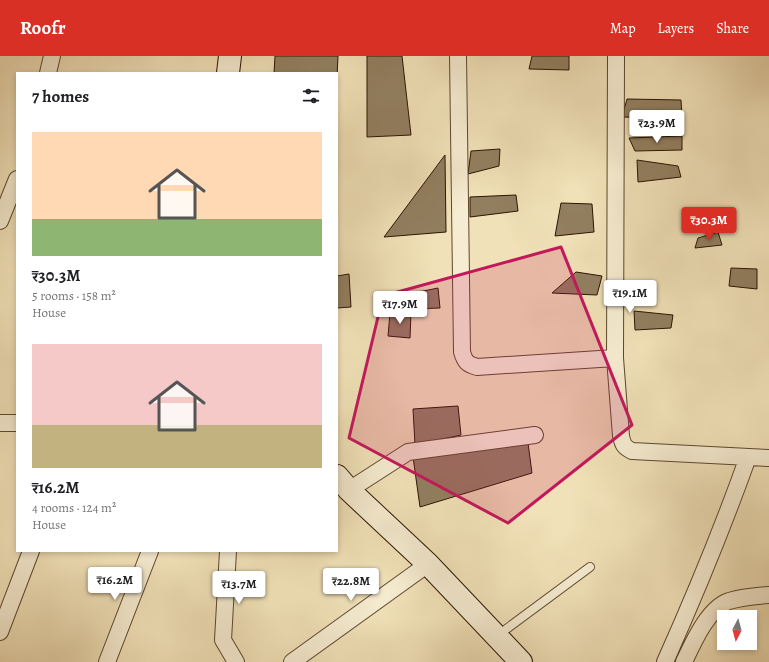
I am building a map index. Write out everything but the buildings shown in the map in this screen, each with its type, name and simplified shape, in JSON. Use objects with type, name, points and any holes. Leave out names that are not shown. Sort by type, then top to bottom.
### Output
[{"type":"main road","points":[[228,72],[230,56]]},
{"type":"main road","points":[[343,483],[428,564],[521,662]]},
{"type":"street","points":[[48,72],[52,56]]},
{"type":"street","points":[[458,56],[462,352],[464,359],[470,365],[477,367],[615,358]]},
{"type":"street","points":[[616,56],[615,358],[621,436],[623,444],[626,448],[632,451],[769,458]]},
{"type":"street","points":[[0,222],[16,182]]},
{"type":"street","points":[[0,423],[16,423]]},
{"type":"street","points":[[343,483],[408,452],[535,435]]},
{"type":"street","points":[[665,662],[717,540],[748,457]]},
{"type":"street","points":[[0,632],[31,552]]},
{"type":"street","points":[[107,662],[150,552]]},
{"type":"street","points":[[228,552],[223,640],[236,662]]},
{"type":"street","points":[[292,662],[428,564]]},
{"type":"street","points":[[684,662],[705,622],[712,612],[727,601],[769,595]]},
{"type":"lane","points":[[497,636],[590,567]]},
{"type":"highlighted area","points":[[561,247],[632,425],[508,523],[349,438],[383,296]]}]
